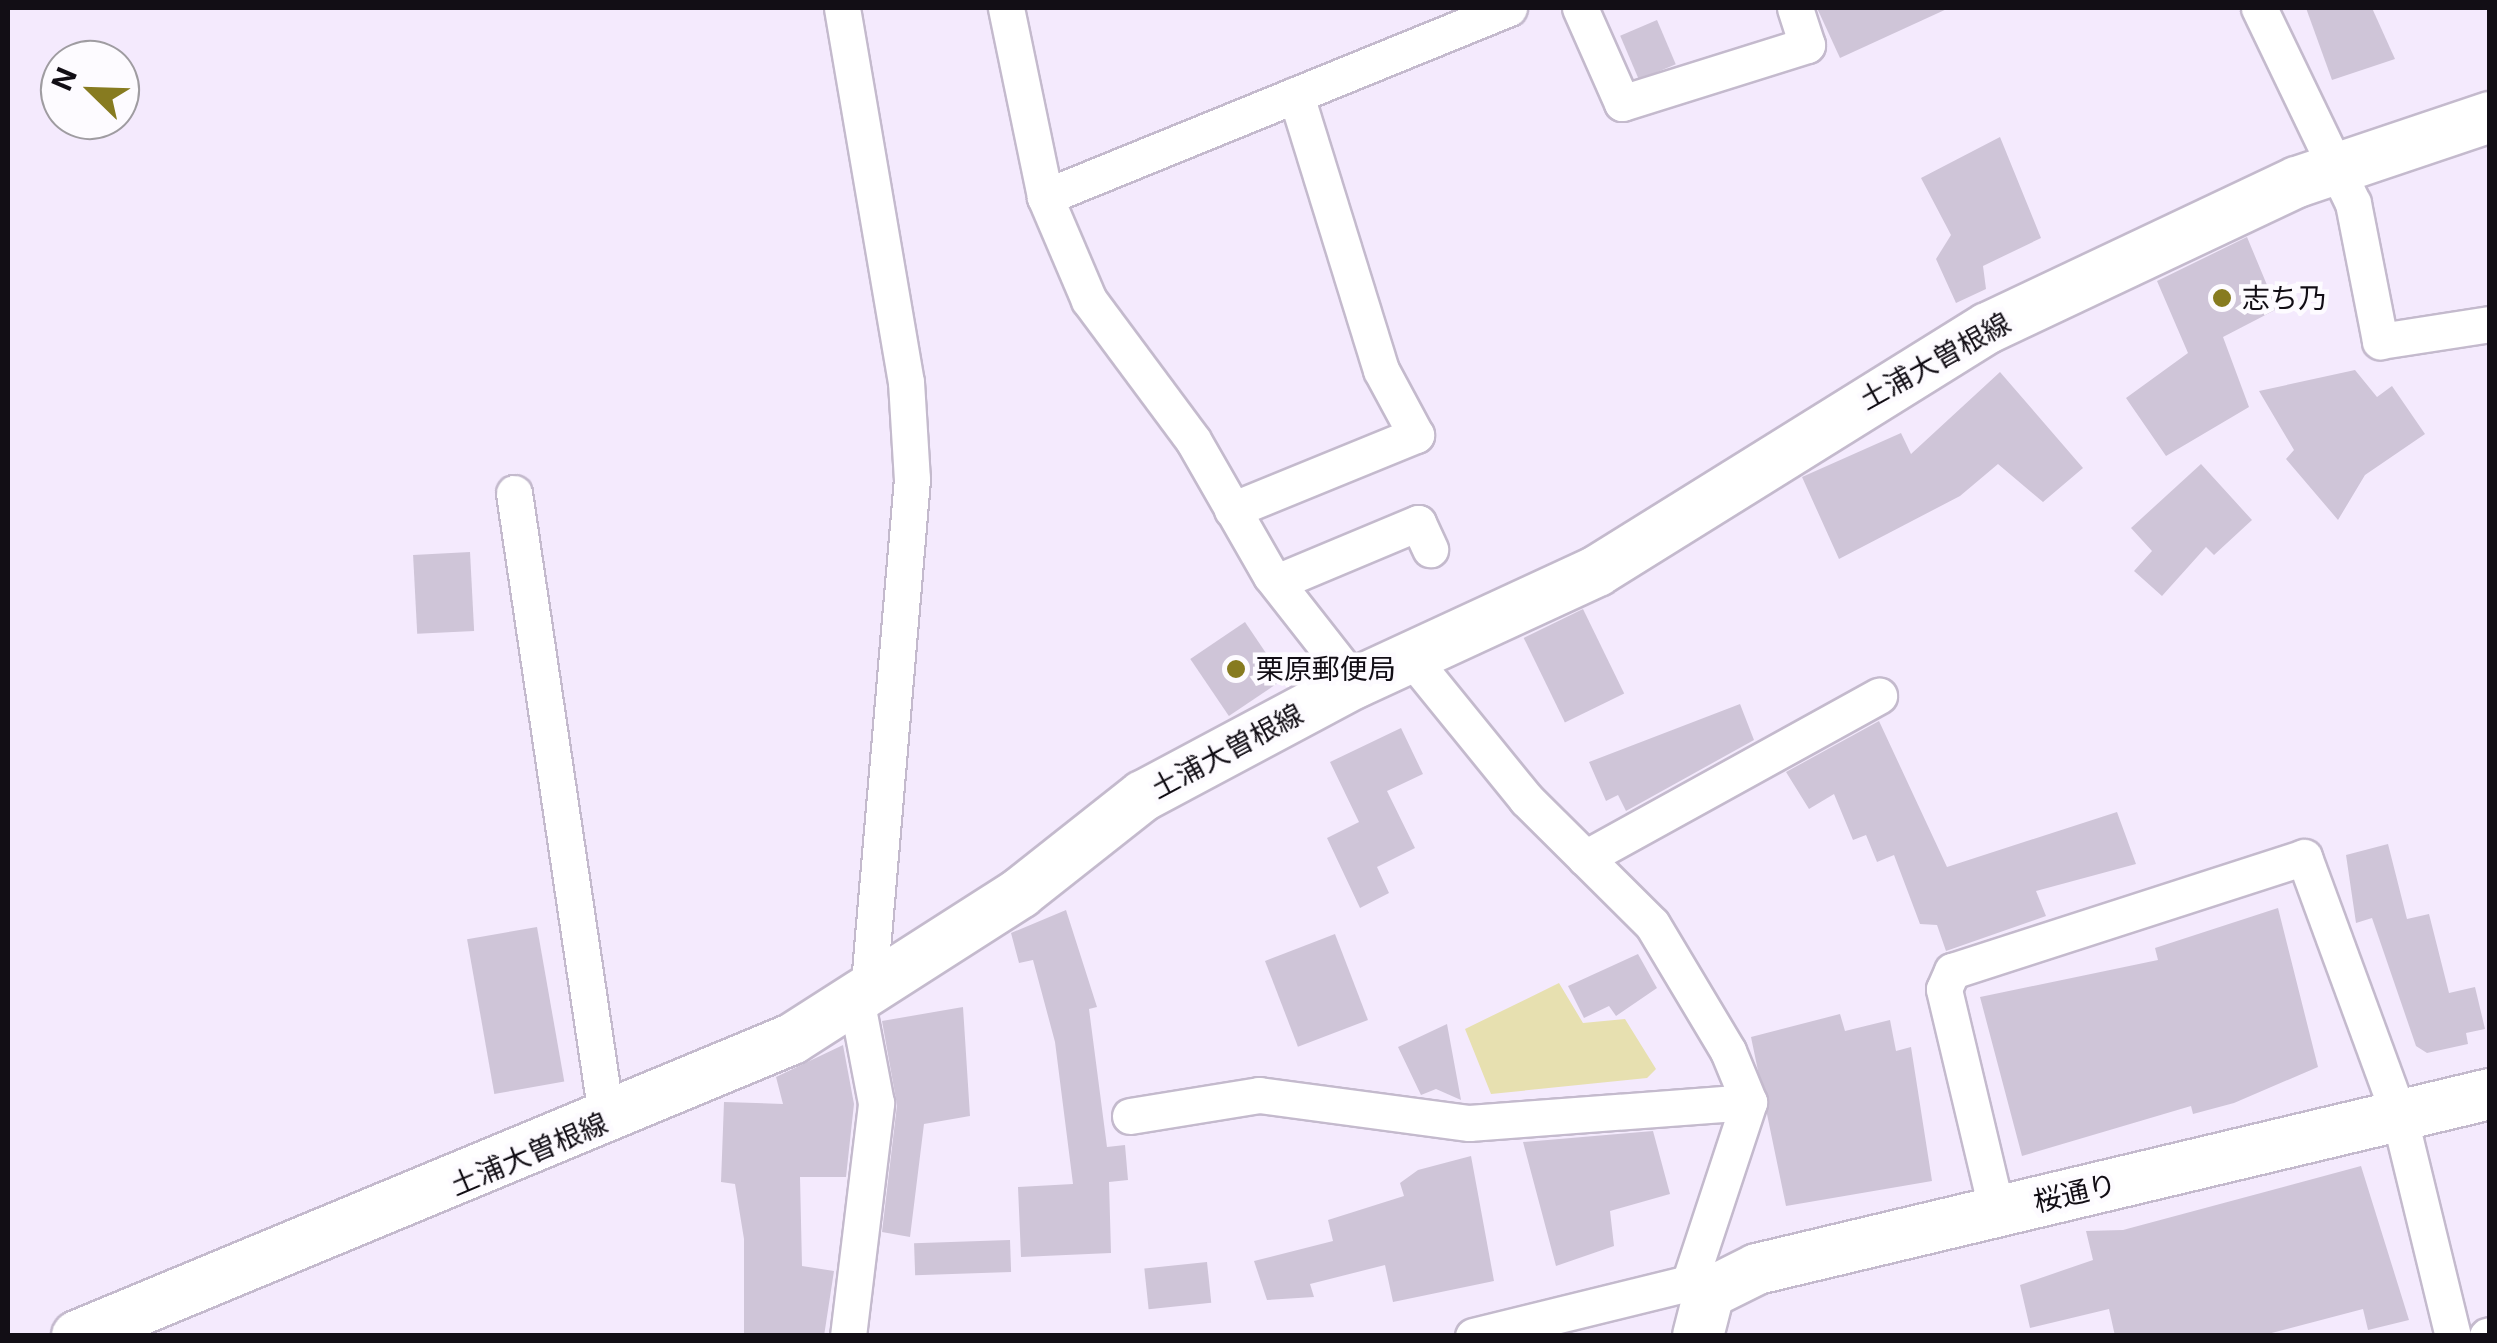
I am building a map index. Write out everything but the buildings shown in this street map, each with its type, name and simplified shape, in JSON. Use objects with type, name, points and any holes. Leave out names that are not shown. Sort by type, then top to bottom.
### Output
[{"type":"main road","name":"土浦大曽根線","points":[[77,1336],[607,1122],[862,999],[1143,796],[1356,683],[1414,661],[1597,571],[1988,328],[2338,166],[2490,117]]},
{"type":"main road","name":"桜通り","points":[[1699,1304],[1758,1269],[2490,1094]]},
{"type":"street","points":[[842,8],[906,382],[912,479],[862,999],[876,1103],[848,1336]]},
{"type":"street","points":[[1006,8],[1045,197],[1089,300],[1193,440],[1277,582],[1356,683]]},
{"type":"street","points":[[1045,197],[1510,8]]},
{"type":"street","points":[[1580,8],[1622,103],[1807,45],[1795,8]]},
{"type":"street","points":[[2259,8],[2338,166],[2380,341],[2490,324]]},
{"type":"street","points":[[1232,510],[1416,436],[1381,370],[1296,95]]},
{"type":"street","points":[[514,493],[607,1122]]},
{"type":"street","points":[[1277,582],[1418,524],[1430,549]]},
{"type":"street","points":[[1414,661],[1585,858],[1652,924],[1749,1102],[1699,1304],[1472,1336]]},
{"type":"street","points":[[1585,858],[1879,696]]},
{"type":"street","points":[[1996,1212],[1944,989],[1952,971],[2304,857],[2399,1116],[2452,1336]]},
{"type":"street","points":[[1130,1116],[1259,1096],[1469,1123],[1749,1102]]},
{"type":"shaded area","points":[[1559,983],[1583,1023],[1625,1019],[1656,1069],[1647,1078],[1491,1094],[1465,1029]]},
{"type":"place","name":"志ち乃","points":[[2222,298]]},
{"type":"place","name":"栗原郵便局","points":[[1236,669]]}]
